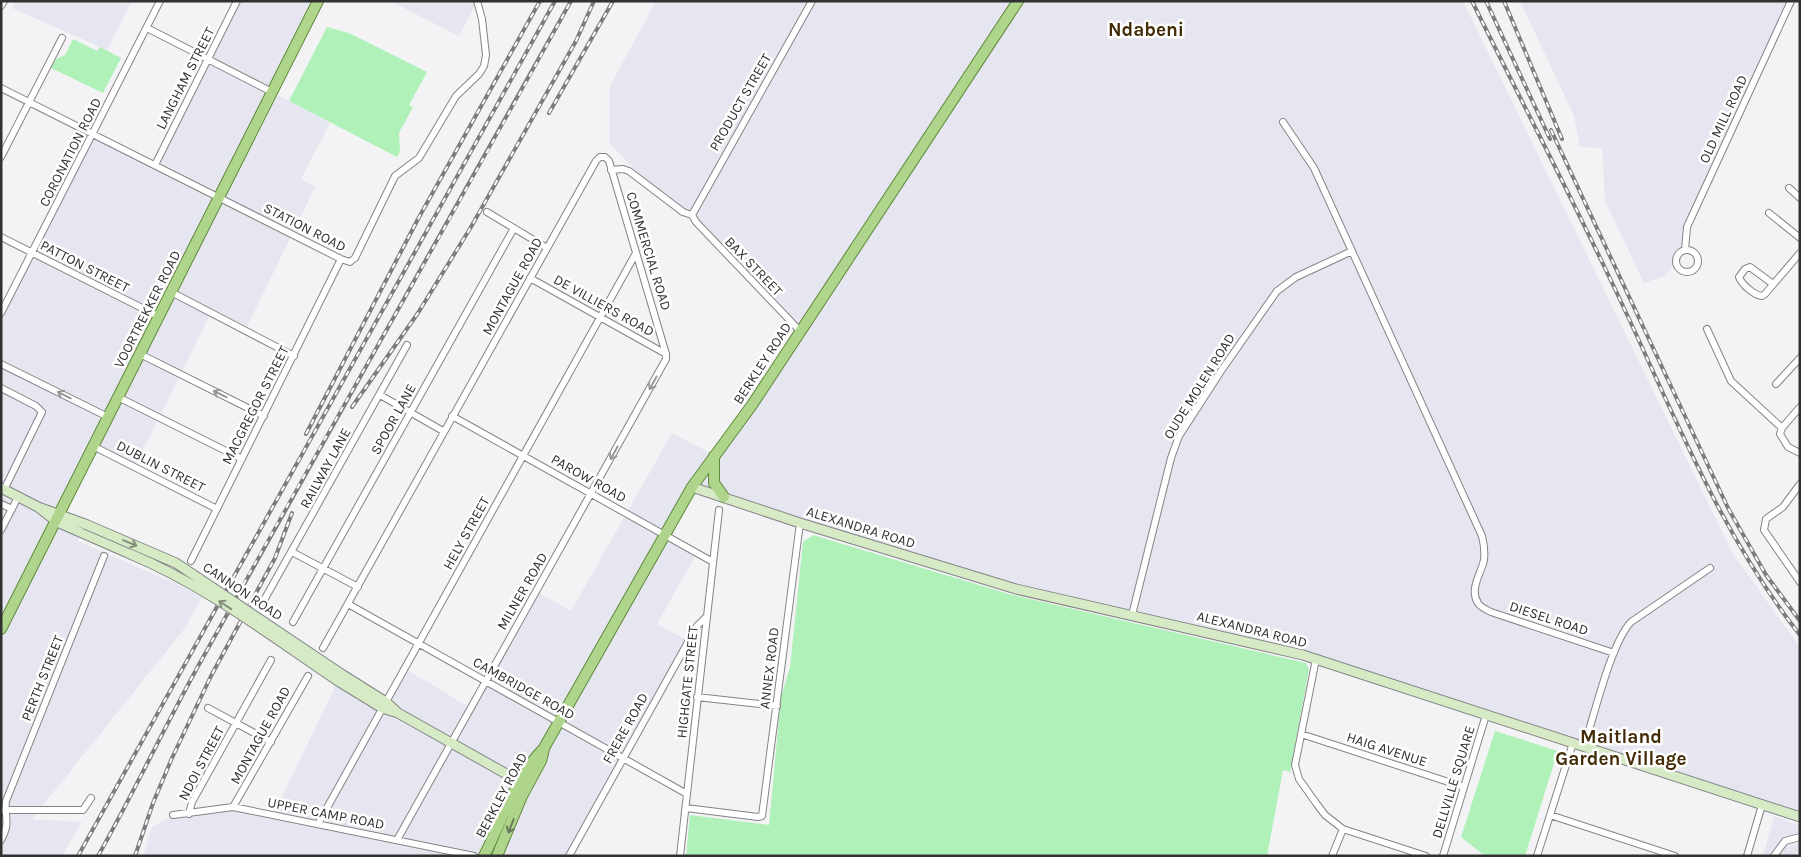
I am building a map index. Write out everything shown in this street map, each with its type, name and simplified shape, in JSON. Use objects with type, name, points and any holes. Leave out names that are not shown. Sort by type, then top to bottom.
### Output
[{"type":"main road","name":"VOORTREKKER ROAD","points":[[1,628],[59,518],[158,316],[220,198],[318,1]]},
{"type":"main road","name":"BERKLEY ROAD","points":[[484,856],[524,784],[541,761],[544,748],[692,487],[752,405],[1018,1]]},
{"type":"main road","points":[[714,455],[714,483],[724,497]]},
{"type":"main road","name":"BERKLEY ROAD","points":[[497,856],[524,784]]},
{"type":"street","points":[[1,6],[4,1]]},
{"type":"street","name":"CORONATION ROAD","points":[[1,313],[160,1]]},
{"type":"street","name":"LANGHAM STREET","points":[[155,165],[237,1]]},
{"type":"street","name":"STATION ROAD","points":[[1,88],[348,262],[354,260],[395,176],[419,158],[454,99],[482,70],[486,55],[481,14],[477,1]]},
{"type":"street","name":"PRODUCT STREET","points":[[692,215],[812,1]]},
{"type":"street","name":"OLD MILL ROAD","points":[[1686,250],[1688,227],[1791,1]]},
{"type":"street","points":[[147,28],[272,92]]},
{"type":"street","points":[[1,157],[62,38]]},
{"type":"street","points":[[1283,122],[1314,168],[1352,251]]},
{"type":"street","name":"MONTAGUE ROAD","points":[[323,648],[596,161],[600,157],[605,157]]},
{"type":"street","name":"COMMERCIAL ROAD","points":[[605,157],[611,170],[666,354]]},
{"type":"street","name":"BAX STREET","points":[[611,170],[623,168],[630,171],[683,212],[692,215],[800,331]]},
{"type":"street","points":[[1789,188],[1800,198]]},
{"type":"street","points":[[487,212],[547,248]]},
{"type":"street","points":[[1769,213],[1800,238]]},
{"type":"street","name":"SPOOR LANE","points":[[293,622],[514,228]]},
{"type":"street","name":"PATTON STREET","points":[[1,237],[158,316]]},
{"type":"street","name":"DIESEL ROAD","points":[[1352,251],[1482,536],[1485,549],[1483,562],[1475,585],[1478,605],[1491,612],[1614,652]]},
{"type":"street","name":"OUDE MOLEN ROAD","points":[[1132,615],[1171,458],[1179,436],[1221,371],[1277,291],[1296,277],[1352,251]]},
{"type":"street","points":[[1772,284],[1750,267],[1745,269],[1740,277],[1741,282],[1760,296],[1765,294],[1800,253]]},
{"type":"street","name":"HELY STREET","points":[[318,824],[636,254]]},
{"type":"street","name":"MACGREGOR STREET","points":[[191,561],[341,259]]},
{"type":"street","name":"DE VILLIERS ROAD","points":[[530,278],[666,354]]},
{"type":"street","points":[[171,292],[294,356]]},
{"type":"street","points":[[1707,329],[1731,381],[1782,428]]},
{"type":"street","name":"RAILWAY LANE","points":[[263,602],[407,345]]},
{"type":"street","points":[[140,354],[264,416]]},
{"type":"street","name":"MILNER ROAD","points":[[396,840],[592,495],[666,359],[666,354]]},
{"type":"street","points":[[1776,384],[1800,358]]},
{"type":"street","points":[[1,364],[108,417]]},
{"type":"street","points":[[1,388],[36,406],[42,412],[3,489]]},
{"type":"street","points":[[380,395],[443,432]]},
{"type":"street","points":[[118,397],[242,459]]},
{"type":"street","points":[[1800,407],[1782,428],[1780,434],[1782,441],[1800,453]]},
{"type":"street","name":"PAROW ROAD","points":[[452,416],[713,562]]},
{"type":"street","name":"DUBLIN STREET","points":[[93,446],[217,508]]},
{"type":"street","points":[[1800,484],[1786,503],[1766,519],[1764,530],[1800,582]]},
{"type":"street","name":"ALEXANDRA ROAD","points":[[692,487],[800,523],[1016,588],[1316,660],[1800,817]]},
{"type":"street","name":"CANNON ROAD","points":[[3,489],[181,578],[384,705],[524,784]]},
{"type":"street","points":[[1,530],[18,497]]},
{"type":"street","points":[[1,504],[12,509]]},
{"type":"street","name":"HIGHGATE STREET","points":[[680,856],[720,510]]},
{"type":"street","name":"ANNEX ROAD","points":[[686,808],[762,816],[800,523]]},
{"type":"street","points":[[292,552],[358,587]]},
{"type":"street","name":"PERTH STREET","points":[[1,840],[8,821],[3,810],[9,792],[104,556]]},
{"type":"street","points":[[1584,747],[1614,652],[1624,629],[1631,622],[1710,568]]},
{"type":"street","name":"CAMBRIDGE ROAD","points":[[348,604],[687,794]]},
{"type":"street","name":"FRERE ROAD","points":[[569,856],[697,626],[707,616]]},
{"type":"street","name":"NDOI STREET","points":[[189,814],[192,802],[271,660]]},
{"type":"street","points":[[1316,660],[1296,772],[1325,814],[1343,829],[1426,856]]},
{"type":"street","name":"MONTAGUE ROAD","points":[[233,807],[308,676]]},
{"type":"street","points":[[698,697],[777,706]]},
{"type":"street","name":"NDOI STREET","points":[[208,708],[270,742]]},
{"type":"street","name":"DELLVILLE SQUARE","points":[[1443,856],[1486,714]]},
{"type":"street","name":"HAIG AVENUE","points":[[1302,734],[1464,787]]},
{"type":"street","points":[[1537,856],[1573,743]]},
{"type":"street","points":[[3,810],[83,810],[91,798]]},
{"type":"street","points":[[1747,856],[1762,805]]},
{"type":"street","name":"UPPER CAMP ROAD","points":[[173,815],[233,807],[474,856]]},
{"type":"street","points":[[1550,815],[1675,856]]},
{"type":"street","points":[[1332,856],[1343,829]]},
{"type":"street","points":[[1774,856],[1785,841],[1800,837]]},
{"type":"shaded area","points":[[15,1],[132,1],[107,50],[12,8]]},
{"type":"shaded area","points":[[237,1],[318,1],[272,92],[330,123],[301,179],[315,187],[245,331],[211,313],[135,466],[93,446],[57,521],[82,533],[78,541],[179,585],[202,598],[185,628],[32,819],[82,822],[62,856],[1,856],[1,303],[5,305],[92,134],[155,165]]},
{"type":"shaded area","points":[[390,1],[477,1],[459,36]]},
{"type":"shaded area","points":[[656,1],[1463,1],[1733,554],[1800,647],[1800,817],[1303,655],[1016,588],[692,487],[664,534],[697,553],[657,624],[688,641],[569,856],[497,856],[521,782],[484,856],[143,856],[152,827],[173,815],[233,807],[273,815],[338,681],[382,708],[404,668],[471,708],[536,591],[571,611],[672,433],[714,455],[800,331],[693,216],[681,217],[609,143],[610,86]]},
{"type":"shaded area","points":[[1520,1],[1791,1],[1687,227],[1685,250],[1665,276],[1644,283],[1605,201],[1602,148],[1580,147],[1574,116]]},
{"type":"shaded area","points":[[1774,816],[1800,826],[1800,856],[1763,856]]},
{"type":"green space","points":[[327,27],[349,33],[427,72],[409,105],[413,107],[399,133],[400,151],[397,157],[289,101]]},
{"type":"green space","points":[[73,39],[97,51],[100,47],[121,58],[103,93],[51,68],[56,59],[65,55]]},
{"type":"green space","points":[[813,535],[1009,594],[1306,663],[1309,669],[1290,772],[1283,770],[1267,856],[686,856],[690,815],[769,825],[781,697],[790,667],[803,542]]},
{"type":"green space","points":[[1495,731],[1558,751],[1525,856],[1485,856],[1461,837]]},
{"type":"railway","points":[[306,434],[418,219],[540,1]]},
{"type":"railway","points":[[78,856],[555,1]]},
{"type":"railway","points":[[98,856],[192,677],[571,1]]},
{"type":"railway","points":[[352,407],[418,313],[471,227],[576,41],[594,1]]},
{"type":"railway","points":[[549,113],[613,1]]},
{"type":"railway","points":[[1472,1],[1605,268],[1702,476],[1747,558],[1772,597],[1800,635]]},
{"type":"railway","points":[[1486,1],[1550,139]]},
{"type":"railway","points":[[1504,1],[1562,139]]},
{"type":"railway","points":[[1551,130],[1728,508],[1766,575],[1800,621]]},
{"type":"railway","points":[[135,856],[153,803],[172,758],[211,676],[275,558],[292,513]]},
{"type":"district","name":"Ndabeni","points":[[1146,29]]},
{"type":"district","name":"Maitland Garden Village","points":[[1621,747]]}]
